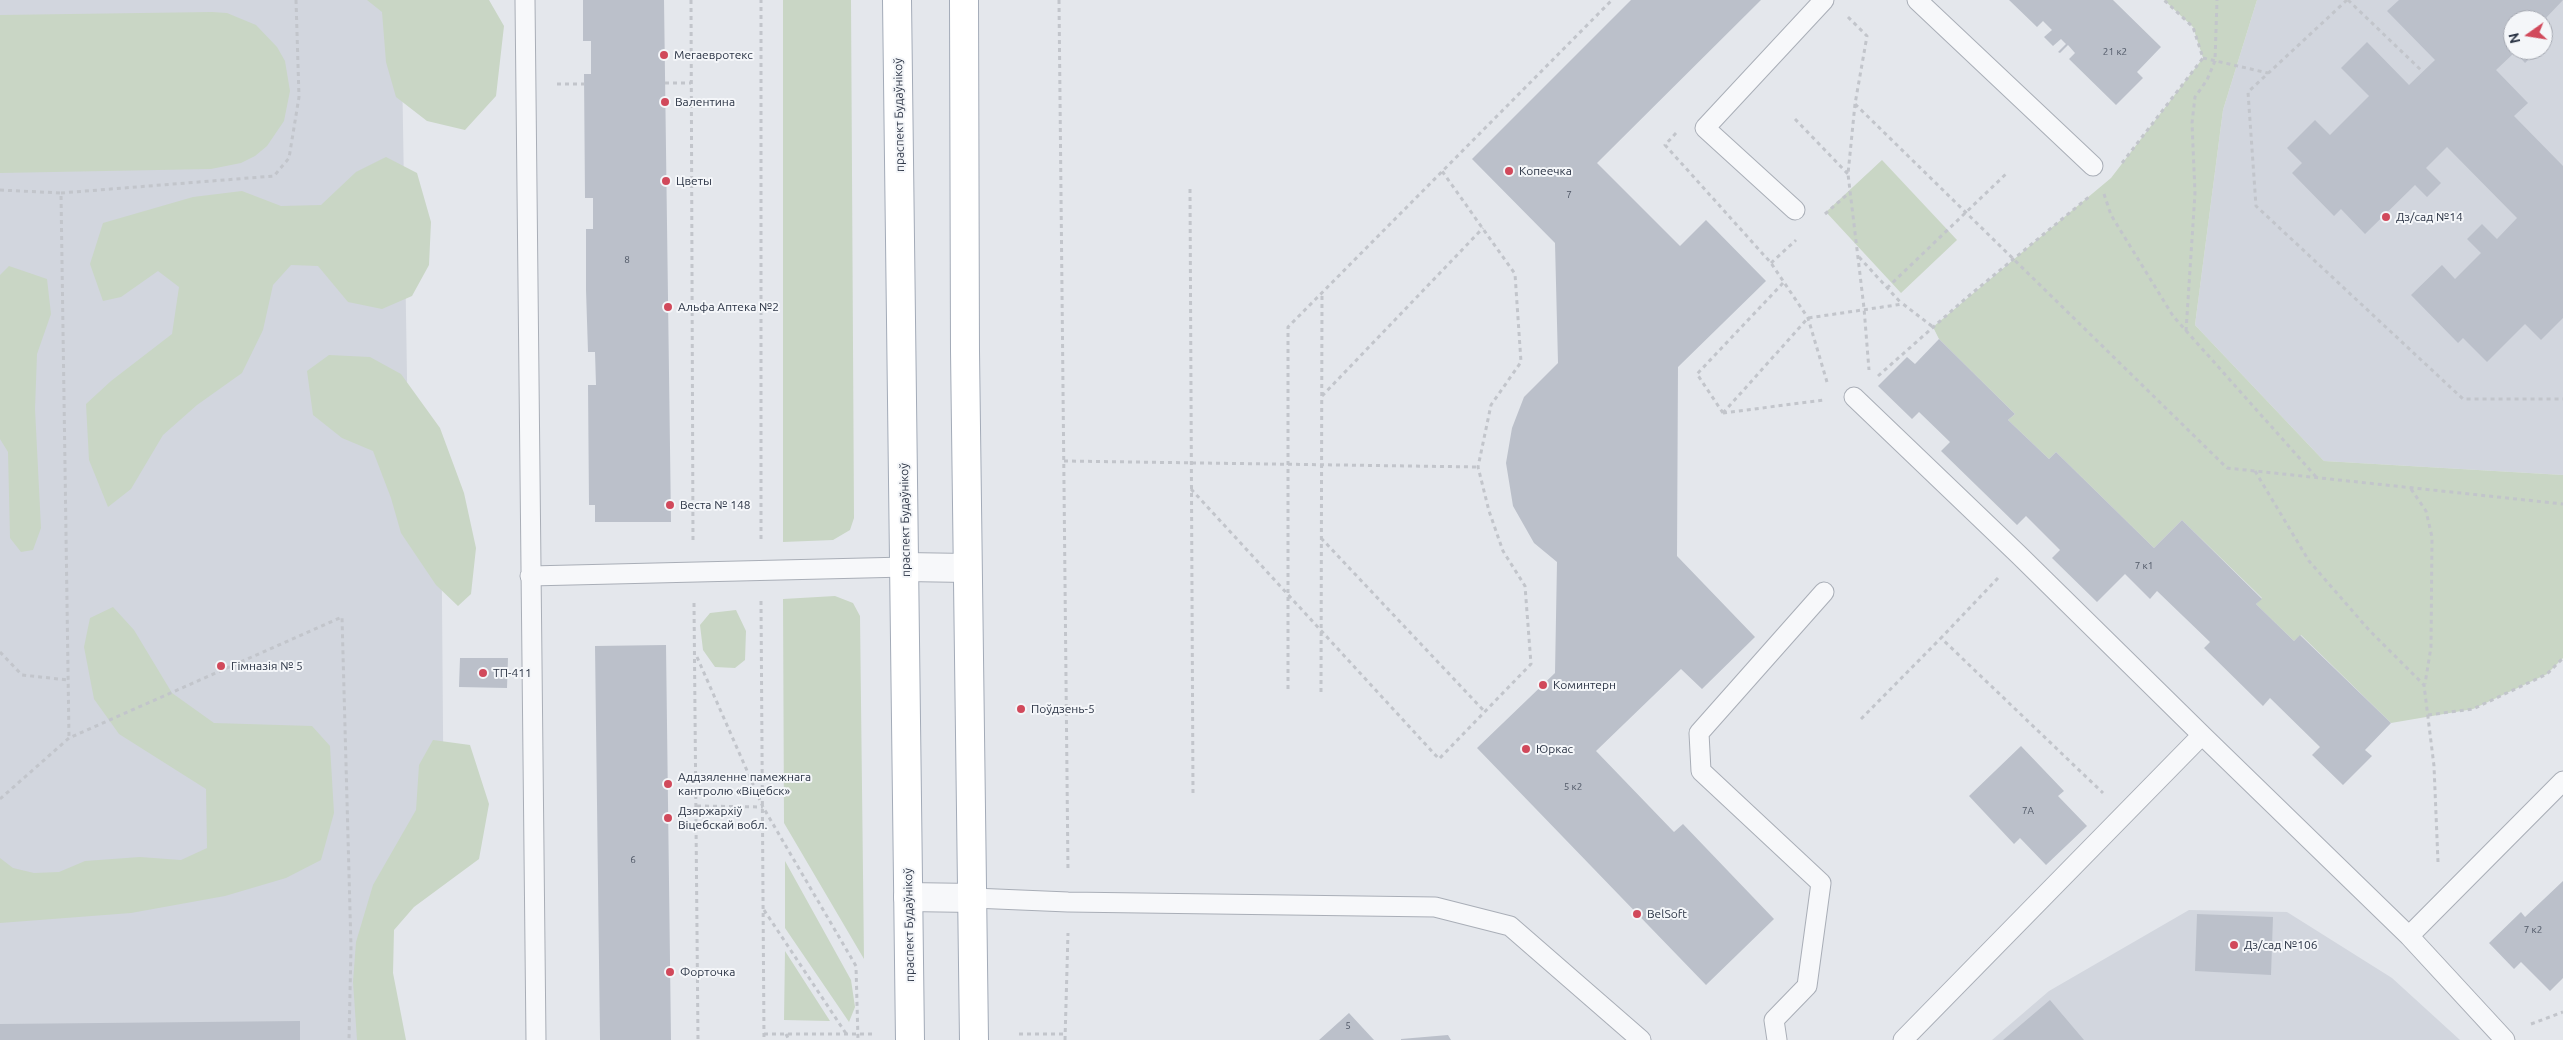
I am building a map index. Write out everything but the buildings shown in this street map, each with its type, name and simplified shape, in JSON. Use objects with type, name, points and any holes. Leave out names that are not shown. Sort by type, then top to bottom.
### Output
[{"type":"main road","name":"праспект Будаўнікоў","points":[[898,0],[910,1040]]},
{"type":"main road","points":[[964,0],[967,568],[974,1040]]},
{"type":"street","points":[[906,567],[967,568]]},
{"type":"street","points":[[908,897],[973,898]]},
{"type":"lane","points":[[525,0],[536,1040]]},
{"type":"lane","points":[[1795,210],[1705,128],[1824,0]]},
{"type":"lane","points":[[1918,0],[2093,166]]},
{"type":"lane","points":[[1854,397],[2019,554],[2409,936],[2505,1040]]},
{"type":"lane","points":[[530,576],[906,567]]},
{"type":"lane","points":[[1777,1040],[1774,1020],[1807,986],[1821,883],[1701,771],[1699,733],[1824,592]]},
{"type":"lane","points":[[1903,1040],[2202,735]]},
{"type":"lane","points":[[2409,936],[2563,781]]},
{"type":"lane","points":[[973,898],[1068,902],[1436,908],[1510,926],[1641,1040]]},
{"type":"path","points":[[0,190],[61,193],[274,176],[289,158],[299,97],[296,0]]},
{"type":"path","points":[[691,0],[693,572],[696,655],[698,1040]]},
{"type":"path","points":[[761,0],[761,570],[764,1040]]},
{"type":"path","points":[[1059,0],[1068,902],[1065,1040]]},
{"type":"path","points":[[1288,689],[1288,327],[1612,0]]},
{"type":"path","points":[[2164,0],[2193,26],[2203,58]]},
{"type":"path","points":[[2186,331],[2195,193],[2192,122],[2195,98],[2207,80],[2214,61],[2217,0]]},
{"type":"path","points":[[2423,72],[2348,0],[2248,92],[2256,206],[2462,399],[2563,399]]},
{"type":"path","points":[[1843,12],[1868,36],[1855,104],[1848,174],[1864,308],[1870,383]]},
{"type":"path","points":[[2203,58],[2268,74]]},
{"type":"path","points":[[1723,413],[1854,397],[1933,327],[2111,178],[2203,58]]},
{"type":"path","points":[[665,83],[691,83]]},
{"type":"path","points":[[1855,104],[2227,468],[2563,504]]},
{"type":"path","points":[[1795,119],[1848,174]]},
{"type":"path","points":[[2093,166],[2111,214],[2173,316],[2318,479]]},
{"type":"path","points":[[1192,489],[1439,759],[1531,664],[1525,586],[1503,551],[1489,511],[1478,467],[1492,405],[1521,362],[1515,274],[1442,171]]},
{"type":"path","points":[[1887,288],[2008,172]]},
{"type":"path","points":[[1190,189],[1193,794]]},
{"type":"path","points":[[61,193],[69,738]]},
{"type":"path","points":[[1322,397],[1483,228]]},
{"type":"path","points":[[1858,256],[1903,304],[1933,327]]},
{"type":"path","points":[[1723,413],[1697,374],[1784,282]]},
{"type":"path","points":[[1321,692],[1322,292]]},
{"type":"path","points":[[1723,413],[1808,318],[1864,308],[1903,304]]},
{"type":"path","points":[[1064,461],[1478,467]]},
{"type":"path","points":[[2255,472],[2309,561],[2369,630],[2424,685]]},
{"type":"path","points":[[2411,488],[2426,511],[2432,537],[2431,646],[2424,685],[2434,766],[2440,905]]},
{"type":"path","points":[[1322,538],[1485,712]]},
{"type":"path","points":[[1862,719],[2019,554]]},
{"type":"path","points":[[0,799],[69,738],[342,617],[351,947],[349,1040]]},
{"type":"path","points":[[1941,638],[2125,815]]},
{"type":"path","points":[[0,652],[22,675],[68,680]]},
{"type":"path","points":[[696,655],[763,807],[856,966],[858,1040]]},
{"type":"path","points":[[2428,715],[2473,709],[2547,674],[2563,658]]},
{"type":"path","points":[[697,806],[763,807]]},
{"type":"path","points":[[764,909],[847,1035]]},
{"type":"path","points":[[764,1034],[879,1034]]},
{"type":"path","points":[[786,1034],[789,1040]]},
{"type":"path","points":[[1019,1034],[1065,1034]]},
{"type":"shaded area","name":"Гімназія № 5","points":[[0,0],[401,0],[408,440],[441,478],[444,853],[386,910],[383,1040],[0,1040]]},
{"type":"shaded area","name":"Дз/сад №14","points":[[2257,0],[2563,0],[2563,475],[2324,461],[2195,325],[2223,110]]},
{"type":"shaded area","name":"Дз/сад №106","points":[[2189,910],[2287,912],[2392,978],[2460,1040],[1992,1040],[2049,991]]},
{"type":"green space","points":[[367,0],[489,0],[504,26],[496,96],[465,130],[427,121],[396,97],[386,62],[382,12]]},
{"type":"green space","points":[[783,0],[851,0],[854,518],[850,530],[833,540],[783,542]]},
{"type":"green space","points":[[2164,0],[2257,0],[2223,110],[2195,325],[2324,461],[2563,475],[2563,658],[2547,674],[2473,709],[2391,723],[2301,635],[2294,641],[2256,604],[2262,598],[2182,520],[2154,548],[2056,452],[2049,459],[2008,420],[2015,414],[1939,339],[1933,327],[2111,178],[2203,58],[2193,27]]},
{"type":"green space","points":[[227,13],[256,25],[277,47],[285,61],[290,91],[284,121],[267,146],[255,156],[241,163],[211,169],[0,173],[0,15]]},
{"type":"green space","points":[[386,157],[417,173],[431,222],[429,265],[412,296],[382,309],[348,302],[318,266],[291,265],[273,285],[263,330],[242,373],[197,405],[163,435],[131,489],[108,507],[89,460],[86,404],[111,381],[172,334],[179,287],[158,271],[121,297],[103,301],[90,264],[103,223],[193,197],[242,191],[281,206],[321,205],[356,172]]},
{"type":"green space","points":[[1882,160],[1957,240],[1901,293],[1826,212]]},
{"type":"green space","points":[[9,266],[47,279],[51,314],[37,354],[35,409],[41,528],[33,550],[21,552],[10,538],[8,452],[0,439],[0,275]]},
{"type":"green space","points":[[329,355],[370,357],[401,374],[440,428],[464,493],[476,548],[471,594],[458,606],[436,585],[401,533],[391,498],[373,451],[342,438],[313,415],[307,371]]},
{"type":"green space","points":[[835,596],[853,603],[860,616],[864,959],[784,823],[783,599]]},
{"type":"green space","points":[[113,607],[134,630],[172,693],[214,723],[312,726],[330,746],[334,813],[321,860],[286,878],[225,896],[131,913],[0,923],[0,858],[13,868],[34,873],[59,872],[85,861],[140,857],[181,860],[207,848],[206,789],[119,734],[94,699],[84,647],[90,618]]},
{"type":"green space","points":[[736,610],[746,631],[745,660],[735,668],[715,667],[703,650],[700,625],[710,613]]},
{"type":"green space","points":[[433,740],[470,745],[489,804],[479,859],[414,907],[394,930],[393,973],[406,1040],[357,1040],[353,982],[356,942],[373,885],[416,810],[419,765]]},
{"type":"green space","points":[[785,861],[851,980],[855,1007],[849,1022],[785,928]]},
{"type":"green space","points":[[785,951],[830,1021],[784,1020]]},
{"type":"place","name":"Мегаевротекс","points":[[664,55]]},
{"type":"place","name":"Валентина","points":[[665,102]]},
{"type":"place","name":"Копеечка","points":[[1509,171]]},
{"type":"place","name":"Цветы","points":[[666,181]]},
{"type":"place","name":"Дз/сад №14","points":[[2386,217]]},
{"type":"place","name":"Альфа Аптека №2","points":[[668,307]]},
{"type":"place","name":"Веста № 148","points":[[670,505]]},
{"type":"place","name":"Гімназія № 5","points":[[221,666]]},
{"type":"place","name":"ТП-411","points":[[483,673]]},
{"type":"place","name":"Коминтерн","points":[[1543,685]]},
{"type":"place","name":"Поўдзень-5","points":[[1021,709]]},
{"type":"place","name":"Юркас","points":[[1526,749]]},
{"type":"place","name":"Аддзяленне памежнага кантролю «Віцебск»","points":[[668,784]]},
{"type":"place","name":"Дзяржархіў Віцебскай вобл.","points":[[668,818]]},
{"type":"place","name":"BelSoft","points":[[1637,914]]},
{"type":"place","name":"Дз/сад №106","points":[[2234,945]]},
{"type":"place","name":"Форточка","points":[[670,972]]}]
